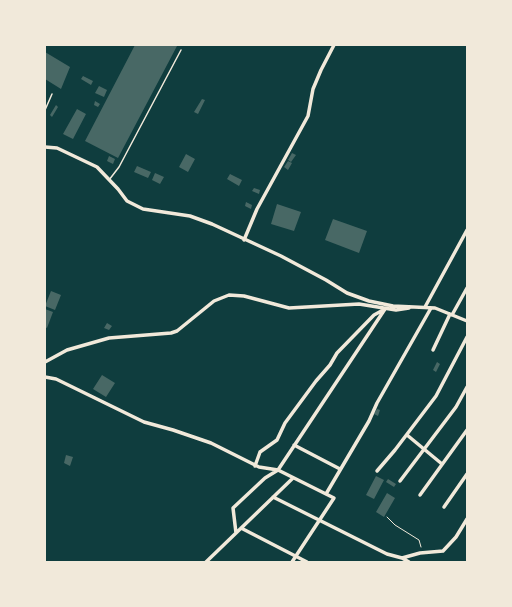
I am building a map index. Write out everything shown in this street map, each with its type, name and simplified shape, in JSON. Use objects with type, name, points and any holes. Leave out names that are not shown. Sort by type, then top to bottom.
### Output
[{"type":"street","points":[[244,240],[257,210],[308,116],[313,89],[320,70],[334,45]]},
{"type":"street","points":[[45,147],[57,148],[97,167],[127,201],[143,209],[190,216],[212,224],[281,256],[347,292],[369,301],[393,306],[431,308],[467,321]]},
{"type":"street","points":[[425,307],[467,230]]},
{"type":"street","points":[[433,350],[467,288]]},
{"type":"street","points":[[45,362],[66,350],[109,338],[170,333],[177,331],[214,301],[229,295],[244,296],[289,308],[359,304],[396,310],[418,307]]},
{"type":"street","points":[[326,494],[369,421],[377,403],[431,308]]},
{"type":"street","points":[[236,533],[232,508],[265,478],[278,470],[385,309]]},
{"type":"street","points":[[256,466],[260,452],[277,440],[285,423],[316,381],[330,365],[337,353],[374,315],[385,309]]},
{"type":"street","points":[[378,471],[436,396],[467,337]]},
{"type":"street","points":[[45,377],[56,379],[144,422],[211,443],[256,466],[278,470],[334,498],[292,562]]},
{"type":"street","points":[[400,481],[456,407],[467,387]]},
{"type":"street","points":[[420,495],[467,430]]},
{"type":"street","points":[[407,435],[442,464]]},
{"type":"street","points":[[294,445],[340,469]]},
{"type":"street","points":[[444,507],[467,474]]},
{"type":"street","points":[[209,561],[293,478]]},
{"type":"street","points":[[273,497],[387,554],[402,558],[409,562]]},
{"type":"street","points":[[402,558],[420,553],[438,553],[443,551],[456,538],[467,519]]},
{"type":"street","points":[[241,528],[307,562]]},
{"type":"lane","points":[[109,180],[119,167],[181,50]]},
{"type":"lane","points":[[45,110],[52,94]]},
{"type":"path","points":[[387,517],[395,525],[419,540],[421,544],[420,553]]},
{"type":"building","points":[[135,45],[177,46],[118,158],[85,141]]},
{"type":"building","points":[[45,52],[70,67],[61,89],[45,79]]},
{"type":"building","points":[[83,76],[93,81],[91,85],[81,79]]},
{"type":"building","points":[[99,86],[107,90],[104,97],[95,93]]},
{"type":"building","points":[[202,99],[205,100],[198,114],[194,112]]},
{"type":"building","points":[[95,101],[100,104],[98,107],[94,105]]},
{"type":"building","points":[[56,105],[58,107],[52,117],[50,115]]},
{"type":"building","points":[[77,109],[86,114],[73,139],[63,134]]},
{"type":"building","points":[[292,153],[296,155],[291,162],[288,160]]},
{"type":"building","points":[[186,154],[195,159],[188,172],[179,167]]},
{"type":"building","points":[[109,156],[115,159],[113,164],[107,161]]},
{"type":"building","points":[[288,161],[292,163],[288,170],[284,167]]},
{"type":"building","points":[[137,166],[151,172],[148,178],[134,172]]},
{"type":"building","points":[[155,173],[164,177],[160,184],[152,180]]},
{"type":"building","points":[[230,174],[242,180],[239,186],[227,179]]},
{"type":"building","points":[[254,188],[260,190],[259,194],[252,191]]},
{"type":"building","points":[[246,202],[252,205],[251,209],[245,206]]},
{"type":"building","points":[[277,204],[301,212],[294,231],[271,224]]},
{"type":"building","points":[[333,219],[367,231],[359,253],[325,240]]},
{"type":"building","points":[[51,291],[61,295],[55,310],[45,306]]},
{"type":"building","points":[[45,309],[53,312],[47,328],[45,327]]},
{"type":"building","points":[[107,323],[112,326],[109,330],[104,328]]},
{"type":"building","points":[[437,362],[440,364],[436,372],[433,370]]},
{"type":"building","points":[[102,375],[115,383],[106,397],[93,389]]},
{"type":"building","points":[[377,409],[380,410],[378,416],[374,414]]},
{"type":"building","points":[[66,455],[73,457],[70,466],[64,463]]},
{"type":"building","points":[[376,476],[384,480],[374,499],[366,495]]},
{"type":"building","points":[[388,479],[396,484],[394,487],[386,482]]},
{"type":"building","points":[[387,493],[395,498],[384,517],[376,512]]}]
